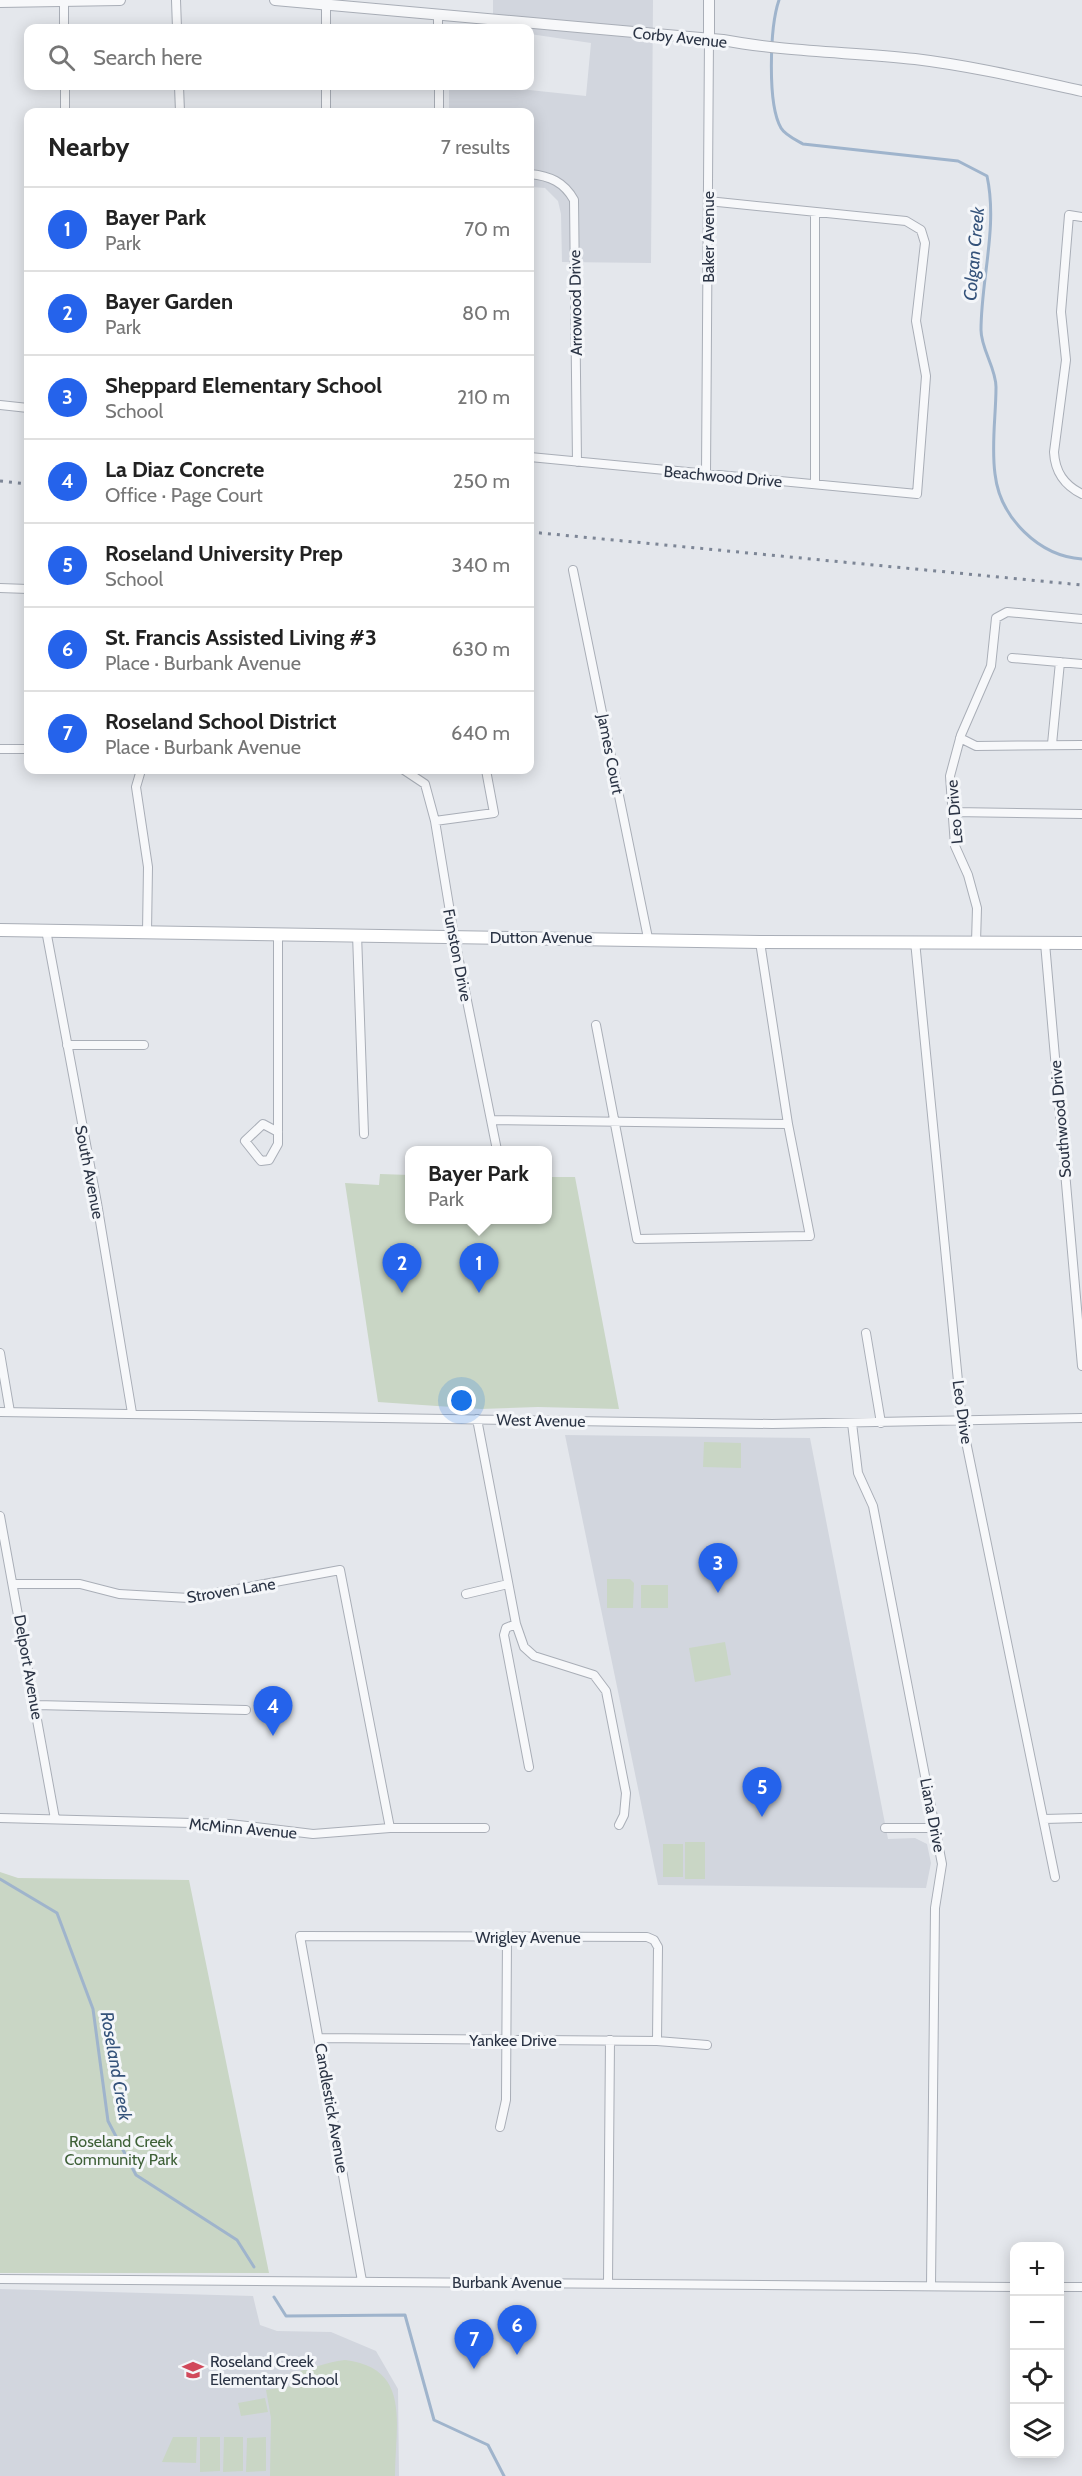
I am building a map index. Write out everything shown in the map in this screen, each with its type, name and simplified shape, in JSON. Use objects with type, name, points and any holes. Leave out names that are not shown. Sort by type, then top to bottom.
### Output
[{"type":"main road","name":"Dutton Avenue","points":[[0,930],[648,938],[760,942],[915,940],[1082,943]]},
{"type":"street","points":[[0,2],[120,0]]},
{"type":"street","points":[[176,0],[177,24]]},
{"type":"street","name":"Corby Avenue","points":[[274,0],[709,39],[785,50],[821,50],[917,60],[973,68],[1082,91]]},
{"type":"street","name":"Baker Avenue","points":[[706,475],[709,0]]},
{"type":"street","points":[[64,1],[64,24]]},
{"type":"street","points":[[326,3],[326,24]]},
{"type":"street","points":[[438,14],[438,24]]},
{"type":"street","points":[[65,90],[65,108]]},
{"type":"street","points":[[179,90],[180,108]]},
{"type":"street","points":[[326,90],[326,108]]},
{"type":"street","points":[[439,90],[439,108]]},
{"type":"street","name":"Arrowood Drive","points":[[534,175],[552,178],[566,187],[574,200],[577,462]]},
{"type":"street","points":[[708,201],[815,212],[815,484]]},
{"type":"street","name":"Beachwood Drive","points":[[534,457],[916,494],[926,376],[916,321],[925,243],[921,230],[906,221],[815,212]]},
{"type":"street","points":[[1082,217],[1069,215],[1062,301],[1066,360],[1054,452],[1055,467],[1063,479],[1082,494]]},
{"type":"street","points":[[0,405],[24,408]]},
{"type":"street","name":"James Court","points":[[573,570],[648,938]]},
{"type":"street","points":[[0,588],[24,589]]},
{"type":"street","name":"Leo Drive","points":[[976,942],[977,908],[968,875],[955,846],[950,776],[960,738],[991,666],[996,618],[1007,612],[1082,619]]},
{"type":"street","points":[[1012,658],[1082,664]]},
{"type":"street","points":[[1052,744],[1060,662]]},
{"type":"street","points":[[960,738],[976,746],[1082,745]]},
{"type":"street","points":[[0,749],[24,749]]},
{"type":"street","points":[[140,774],[136,787],[148,867],[147,932]]},
{"type":"street","name":"Funston Drive","points":[[410,774],[425,784],[435,821],[454,936],[496,1146]]},
{"type":"street","points":[[435,821],[494,813],[487,774]]},
{"type":"street","points":[[953,812],[1082,814]]},
{"type":"street","name":"South Avenue","points":[[45,930],[106,1253],[132,1413]]},
{"type":"street","points":[[278,934],[278,1132],[278,1144],[269,1160],[261,1161],[244,1142],[263,1124],[278,1132]]},
{"type":"street","points":[[357,934],[364,1134]]},
{"type":"street","name":"Leo Drive","points":[[915,940],[962,1422],[1055,1877]]},
{"type":"street","points":[[596,1024],[637,1239],[810,1236],[788,1124],[760,942]]},
{"type":"street","name":"Southwood Drive","points":[[1045,943],[1082,1366]]},
{"type":"street","points":[[67,1045],[144,1045]]},
{"type":"street","points":[[491,1120],[788,1124]]},
{"type":"street","points":[[866,1333],[882,1423]]},
{"type":"street","points":[[0,1353],[10,1412]]},
{"type":"street","name":"West Avenue","points":[[0,1412],[852,1423],[1082,1418]]},
{"type":"street","points":[[477,1419],[516,1624],[524,1647],[534,1656],[594,1675],[606,1691],[626,1792],[624,1815],[619,1825]]},
{"type":"street","name":"Liana Drive","points":[[852,1423],[858,1473],[873,1506],[942,1864],[935,1908],[931,2286]]},
{"type":"street","name":"Delport Avenue","points":[[0,1516],[56,1820]]},
{"type":"street","name":"Stroven Lane","points":[[14,1584],[80,1584],[119,1594],[189,1598],[340,1570],[390,1827]]},
{"type":"street","points":[[466,1594],[508,1584]]},
{"type":"street","points":[[516,1624],[504,1631],[505,1645],[529,1767]]},
{"type":"street","points":[[36,1705],[246,1710]]},
{"type":"street","name":"McMinn Avenue","points":[[0,1818],[230,1824],[306,1833],[390,1827],[485,1828]]},
{"type":"street","points":[[1044,1819],[1082,1818]]},
{"type":"street","points":[[885,1828],[935,1828]]},
{"type":"street","name":"Wrigley Avenue","points":[[300,1936],[639,1936],[654,1940],[658,1956],[657,2041]]},
{"type":"street","name":"Candlestick Avenue","points":[[300,1936],[363,2281]]},
{"type":"street","points":[[500,2127],[506,2100],[507,1937]]},
{"type":"street","name":"Yankee Drive","points":[[319,2038],[610,2040],[707,2045]]},
{"type":"street","points":[[608,2282],[610,2040]]},
{"type":"street","name":"Burbank Avenue","points":[[0,2279],[1010,2287]]},
{"type":"street","points":[[1064,2287],[1082,2287]]},
{"type":"shaded area","points":[[493,0],[653,0],[651,263],[562,262],[561,214],[558,201],[545,188],[534,187],[534,108],[449,108],[449,90],[529,90],[586,96],[591,43],[534,35],[534,24],[493,24]]},
{"type":"shaded area","points":[[565,1435],[810,1438],[888,1839],[915,1838],[927,1844],[931,1863],[926,1888],[658,1885]]},
{"type":"shaded area","name":"Roseland Creek Elementary School","points":[[0,2289],[253,2296],[260,2325],[277,2331],[331,2332],[376,2351],[398,2389],[399,2476],[0,2476]]},
{"type":"green space","points":[[380,1174],[405,1175],[405,1224],[552,1224],[552,1177],[575,1177],[619,1409],[538,1407],[481,1409],[378,1402],[345,1183],[379,1185]]},
{"type":"green space","points":[[704,1442],[741,1443],[741,1468],[703,1467]]},
{"type":"green space","points":[[607,1579],[630,1579],[634,1583],[633,1608],[607,1608]]},
{"type":"green space","points":[[641,1585],[668,1585],[668,1608],[641,1608]]},
{"type":"green space","points":[[725,1642],[731,1675],[695,1682],[689,1648]]},
{"type":"green space","points":[[685,1842],[705,1842],[705,1879],[685,1879]]},
{"type":"green space","points":[[663,1844],[683,1844],[683,1877],[663,1877]]},
{"type":"green space","name":"Roseland Creek Community Park","points":[[0,1872],[18,1878],[189,1880],[269,2273],[0,2273]]},
{"type":"green space","points":[[345,2360],[366,2365],[381,2374],[390,2387],[397,2419],[395,2476],[270,2476],[271,2418],[266,2390],[292,2386],[290,2373]]},
{"type":"green space","points":[[265,2398],[268,2412],[241,2416],[238,2403]]},
{"type":"green space","points":[[173,2437],[197,2437],[196,2463],[162,2462]]},
{"type":"green space","points":[[200,2437],[220,2437],[220,2471],[200,2472]]},
{"type":"green space","points":[[224,2437],[243,2437],[243,2471],[223,2472]]},
{"type":"green space","points":[[266,2437],[266,2471],[246,2472],[247,2438]]},
{"type":"waterway","name":"Colgan Creek","points":[[779,0],[771,65],[777,117],[785,133],[803,144],[958,161],[987,176],[991,214],[981,330],[996,387],[993,452],[998,490],[1013,519],[1024,532],[1051,551],[1082,559]]},
{"type":"waterway","name":"Roseland Creek","points":[[0,1879],[57,1913],[93,2009],[108,2121],[136,2175],[237,2240],[254,2267]]},
{"type":"waterway","name":"Roseland Creek","points":[[274,2297],[286,2316],[405,2315],[434,2420],[488,2445],[504,2476]]},
{"type":"railway","points":[[0,481],[24,484]]},
{"type":"railway","points":[[534,532],[1082,585]]},
{"type":"place","name":"Bayer Garden","points":[[402,1293]]},
{"type":"place","name":"Bayer Park","points":[[479,1293]]},
{"type":"place","name":"Sheppard Elementary School","points":[[718,1593]]},
{"type":"place","name":"La Diaz Concrete","points":[[273,1736]]},
{"type":"place","name":"Roseland University Prep","points":[[762,1817]]},
{"type":"place","name":"St. Francis Assisted Living #3","points":[[517,2355]]},
{"type":"place","name":"Roseland School District","points":[[474,2369]]},
{"type":"place","name":"Roseland Creek Elementary School","points":[[193,2370]]}]
